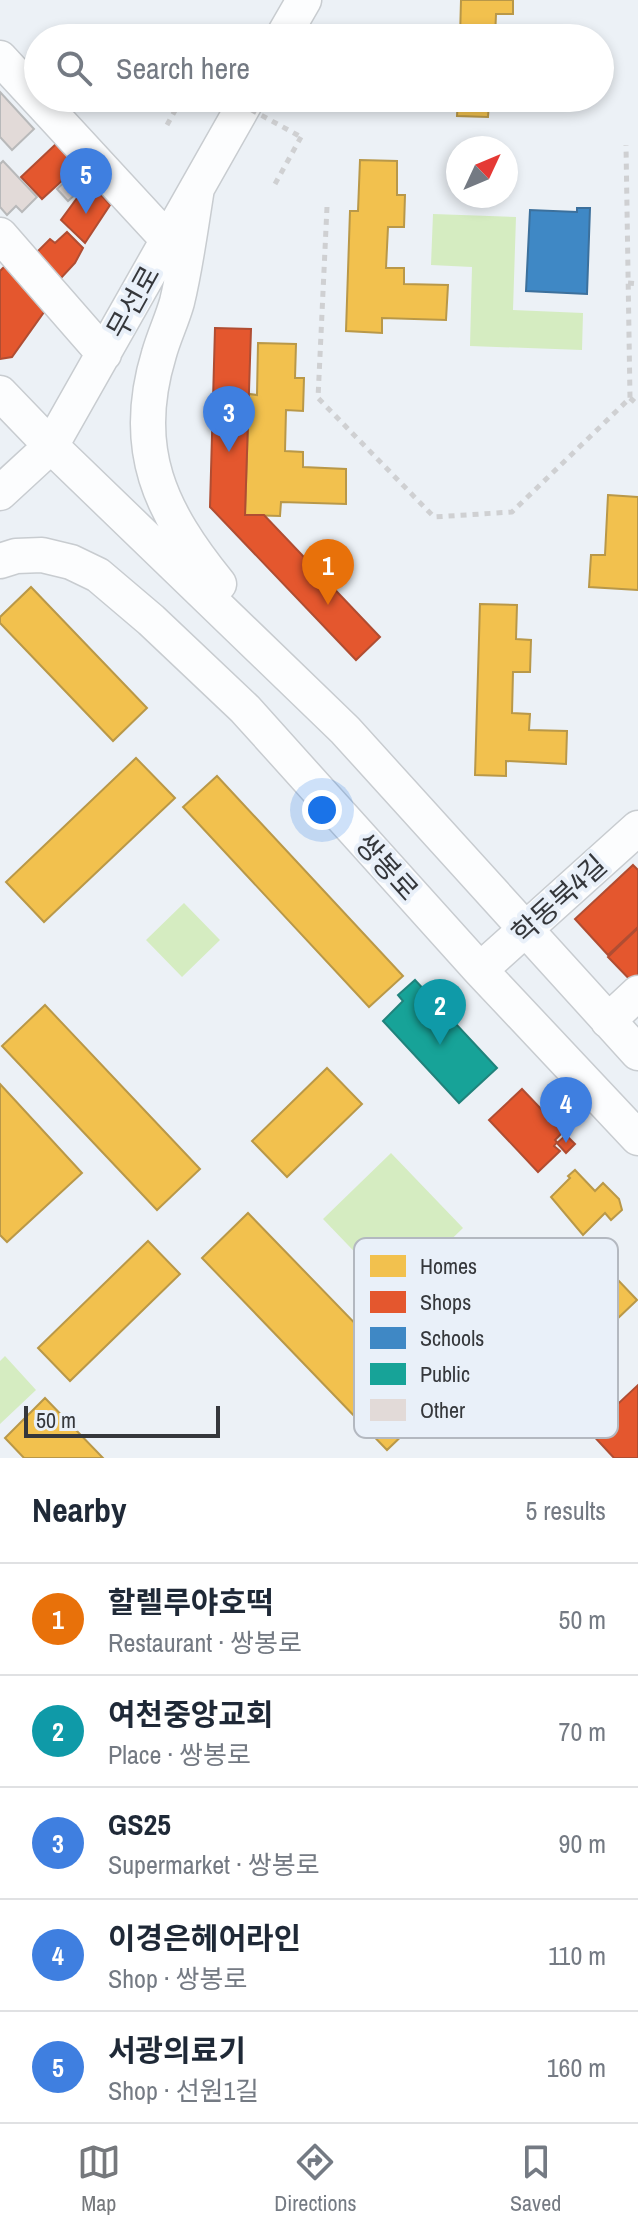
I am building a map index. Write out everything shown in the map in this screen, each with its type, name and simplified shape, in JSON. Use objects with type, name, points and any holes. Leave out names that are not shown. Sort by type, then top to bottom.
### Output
[{"type":"street","points":[[290,24],[304,0]]},
{"type":"street","points":[[0,58],[24,84]]},
{"type":"street","points":[[50,112],[168,240]]},
{"type":"street","name":"무선로","points":[[0,493],[51,446],[240,112]]},
{"type":"street","points":[[197,188],[177,302],[159,353],[150,403],[153,474],[165,506],[192,550],[345,730],[638,1053]]},
{"type":"street","points":[[0,235],[104,354]]},
{"type":"street","points":[[0,393],[345,730]]},
{"type":"street","name":"쌍봉로","points":[[0,561],[16,556],[42,555],[71,562],[98,575],[140,611],[245,709],[480,970],[638,1138]]},
{"type":"street","name":"학동북4길","points":[[480,970],[638,828]]},
{"type":"street","points":[[608,1021],[638,993]]},
{"type":"path","points":[[167,125],[174,112]]},
{"type":"path","points":[[255,112],[301,137],[275,184]]},
{"type":"path","points":[[327,207],[318,398],[434,517],[512,512],[630,398],[626,145]]},
{"type":"path","points":[[628,283],[638,284]]},
{"type":"path","points":[[630,398],[638,405]]},
{"type":"green space","points":[[433,214],[516,217],[513,310],[583,313],[582,350],[470,346],[472,267],[431,265]]},
{"type":"green space","points":[[184,903],[220,940],[182,977],[146,940]]},
{"type":"green space","points":[[391,1153],[463,1228],[453,1238],[354,1238],[354,1251],[323,1219]]},
{"type":"green space","points":[[5,1356],[36,1390],[0,1424],[0,1361]]},
{"type":"building: Homes","points":[[461,0],[513,0],[513,14],[496,14],[496,24],[460,24]]},
{"type":"building: Homes","points":[[457,112],[488,112],[488,117],[457,116]]},
{"type":"building: Homes","points":[[360,160],[397,161],[397,195],[405,195],[404,227],[388,227],[386,268],[404,268],[404,284],[448,285],[446,320],[382,318],[382,333],[346,331],[350,211],[358,211]]},
{"type":"building: Homes","points":[[258,343],[296,344],[295,378],[304,378],[303,411],[286,410],[285,451],[303,452],[303,467],[346,469],[346,504],[281,502],[280,516],[245,515],[249,394],[257,395]]},
{"type":"building: Homes","points":[[608,495],[638,497],[638,590],[589,587],[591,555],[605,555]]},
{"type":"building: Homes","points":[[31,587],[147,708],[113,741],[0,623],[0,617]]},
{"type":"building: Homes","points":[[480,604],[517,605],[516,639],[531,640],[530,672],[513,672],[512,713],[530,714],[529,730],[567,731],[566,764],[506,761],[506,776],[475,775]]},
{"type":"building: Homes","points":[[136,758],[175,798],[44,922],[6,882]]},
{"type":"building: Homes","points":[[217,776],[403,976],[369,1007],[183,807]]},
{"type":"building: Homes","points":[[45,1005],[200,1169],[157,1210],[2,1046]]},
{"type":"building: Homes","points":[[327,1068],[362,1104],[287,1177],[252,1141]]},
{"type":"building: Homes","points":[[0,1084],[82,1173],[7,1242],[0,1235]]},
{"type":"building: Homes","points":[[575,1170],[595,1191],[603,1183],[619,1199],[622,1210],[611,1220],[605,1213],[583,1235],[551,1197]]},
{"type":"building: Homes","points":[[248,1213],[354,1322],[354,1416],[202,1258]]},
{"type":"building: Homes","points":[[148,1241],[180,1274],[70,1381],[38,1348]]},
{"type":"building: Homes","points":[[618,1280],[637,1300],[618,1318]]},
{"type":"building: Homes","points":[[45,1398],[103,1458],[24,1458],[5,1438]]},
{"type":"building: Homes","points":[[375,1438],[400,1438],[387,1450]]},
{"type":"building: Shops","points":[[56,144],[77,167],[42,199],[21,177]]},
{"type":"building: Shops","points":[[96,189],[110,205],[85,243],[61,220],[83,190],[91,196]]},
{"type":"building: Shops","points":[[67,232],[83,248],[75,263],[60,279],[35,254],[50,239],[55,243]]},
{"type":"building: Shops","points":[[8,263],[49,305],[12,357],[0,359],[0,271]]},
{"type":"building: Shops","points":[[215,328],[251,329],[245,515],[264,515],[380,637],[356,660],[210,507]]},
{"type":"building: Shops","points":[[633,865],[638,870],[638,927],[608,955],[575,919]]},
{"type":"building: Shops","points":[[638,928],[638,988],[608,957]]},
{"type":"building: Shops","points":[[522,1089],[563,1132],[555,1140],[554,1146],[560,1151],[538,1172],[489,1120]]},
{"type":"building: Shops","points":[[566,1135],[575,1144],[566,1153],[557,1143]]},
{"type":"building: Shops","points":[[638,1385],[638,1458],[614,1458],[595,1438],[618,1438],[618,1404]]},
{"type":"building: Schools","points":[[577,208],[590,208],[587,294],[526,291],[530,210],[577,212]]},
{"type":"building: Public","points":[[415,980],[497,1068],[459,1103],[383,1021],[403,1001],[398,995]]},
{"type":"building: Other","points":[[0,92],[34,129],[12,150],[0,137]]},
{"type":"building: Other","points":[[3,161],[37,197],[22,212],[16,206],[7,215],[0,207],[0,164]]},
{"type":"building: Other","points":[[76,171],[88,183],[68,201],[57,189]]},
{"type":"place","name":"서광의료기","points":[[86,214]]},
{"type":"place","name":"GS25","points":[[229,452]]},
{"type":"place","name":"할렐루야호떡","points":[[328,605]]},
{"type":"place","name":"여천중앙교회","points":[[440,1045]]},
{"type":"place","name":"이경은헤어라인","points":[[566,1143]]}]
